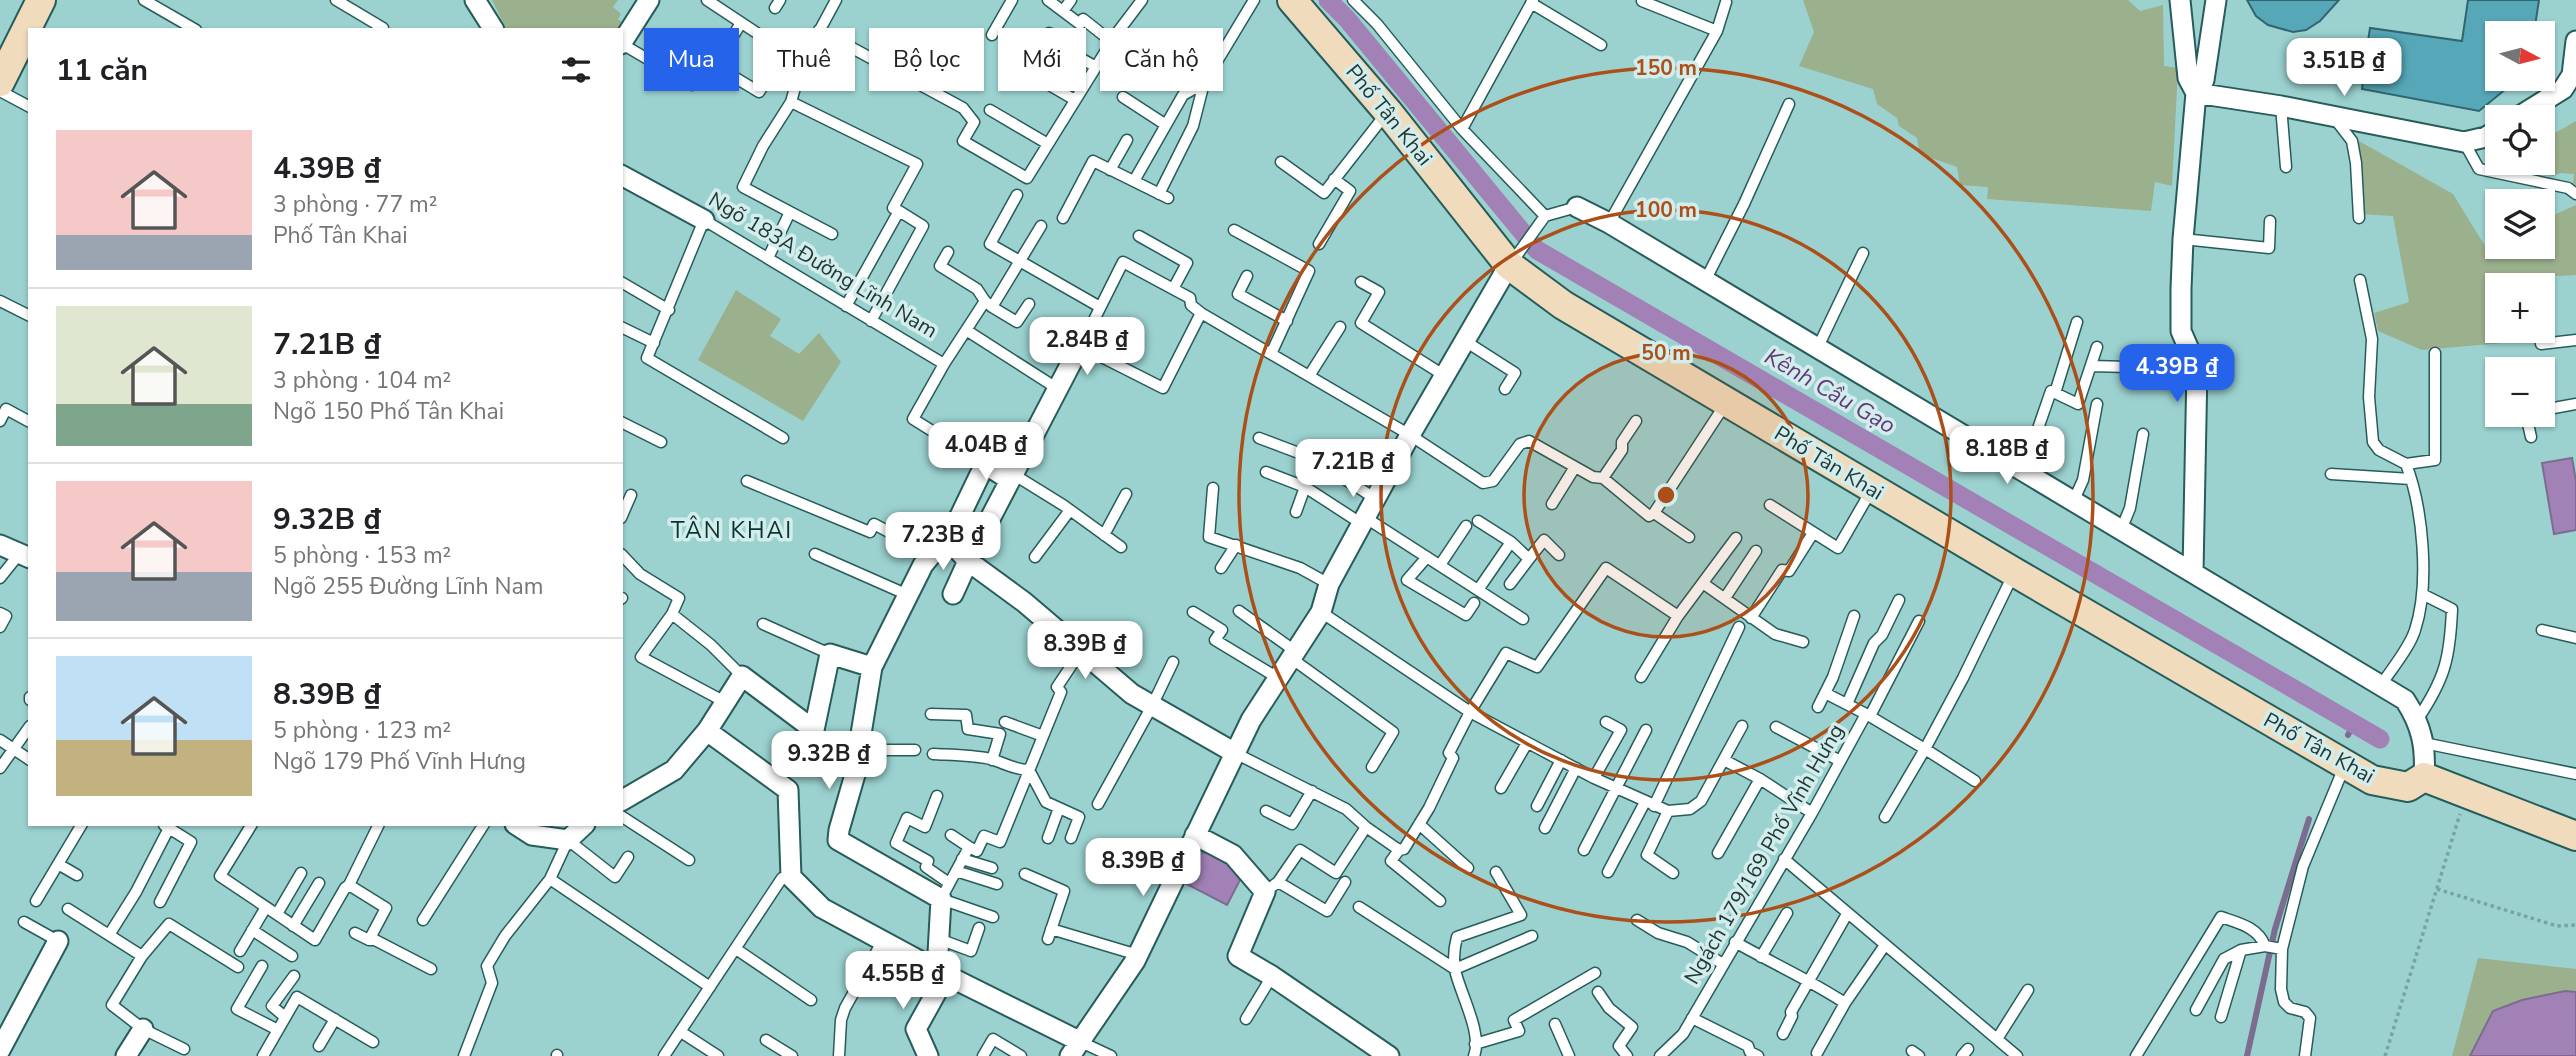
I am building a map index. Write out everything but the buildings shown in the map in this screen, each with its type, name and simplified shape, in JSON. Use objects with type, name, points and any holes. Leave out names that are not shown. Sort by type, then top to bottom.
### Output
[{"type":"street","points":[[29,28],[41,0]]},
{"type":"street","points":[[475,0],[493,28]]},
{"type":"street","points":[[623,42],[649,0]]},
{"type":"street","name":"Phố Tân Khai","points":[[1292,0],[1513,259],[1563,305],[1872,489],[2372,780],[2408,787],[2424,777]]},
{"type":"street","points":[[2193,572],[2197,368],[2181,331],[2183,239],[2196,93],[2204,80],[2216,0]]},
{"type":"street","points":[[2182,2],[2189,78],[2196,93]]},
{"type":"street","points":[[0,82],[27,32]]},
{"type":"street","points":[[2537,105],[2563,89],[2572,75],[2576,41]]},
{"type":"street","points":[[2196,93],[2281,106],[2464,142],[2485,137]]},
{"type":"street","name":"Ngõ 183A Đường Lĩnh Nam","points":[[623,176],[704,220]]},
{"type":"street","points":[[1577,207],[1609,223],[2405,700],[2417,720],[2426,751],[2424,777],[2576,836]]},
{"type":"street","points":[[707,731],[788,790],[791,877],[822,908],[1075,1049],[1138,955],[1251,720],[1321,612],[1329,584],[1410,435],[1513,259]]},
{"type":"street","points":[[953,594],[1080,346]]},
{"type":"street","points":[[923,1054],[916,1029],[942,973],[939,939],[945,891],[838,840],[862,751],[861,734],[872,667],[930,554],[946,537],[985,464],[1011,477]]},
{"type":"street","points":[[946,537],[968,561],[1024,602],[1132,694],[1235,753]]},
{"type":"street","points":[[0,545],[25,555]]},
{"type":"street","points":[[623,800],[674,770],[707,731],[742,676],[814,730],[830,654],[872,667]]},
{"type":"street","points":[[518,826],[532,835],[568,840],[583,826]]},
{"type":"street","points":[[1195,835],[1233,855],[1271,887],[1238,956],[1389,1056]]},
{"type":"street","points":[[0,1050],[58,941]]},
{"type":"street","points":[[126,1056],[142,1029]]},
{"type":"lane","points":[[144,0],[193,28]]},
{"type":"lane","points":[[336,0],[383,28]]},
{"type":"lane","points":[[708,0],[753,31]]},
{"type":"lane","points":[[820,28],[836,0]]},
{"type":"lane","points":[[992,35],[1012,0]]},
{"type":"lane","points":[[1048,0],[1080,24],[1083,19],[1100,32]]},
{"type":"lane","points":[[1063,11],[1071,0]]},
{"type":"lane","points":[[1122,28],[1143,0]]},
{"type":"lane","points":[[1223,51],[1254,0]]},
{"type":"lane","points":[[1353,0],[1377,24],[1462,129],[1542,219]]},
{"type":"lane","points":[[1462,129],[1532,1],[1601,45]]},
{"type":"lane","points":[[1642,1],[1717,31]]},
{"type":"lane","points":[[1609,223],[1717,31],[1726,2]]},
{"type":"lane","points":[[741,23],[711,63],[753,88]]},
{"type":"lane","points":[[623,45],[644,57]]},
{"type":"lane","points":[[855,50],[963,108],[974,122],[963,141],[1027,178],[1100,60]]},
{"type":"lane","points":[[1086,61],[1096,66]]},
{"type":"lane","points":[[0,91],[28,106]]},
{"type":"lane","points":[[793,91],[790,102],[763,146],[743,187],[832,234]]},
{"type":"lane","points":[[1060,91],[1075,100]]},
{"type":"lane","points":[[1134,181],[1183,95],[1190,91]]},
{"type":"lane","points":[[1063,218],[1093,161],[1163,196],[1193,126],[1202,91]]},
{"type":"lane","points":[[1123,97],[1166,125]]},
{"type":"lane","points":[[790,102],[917,164],[893,208],[923,226],[871,321]]},
{"type":"lane","points":[[1705,281],[1744,204],[1789,104]]},
{"type":"lane","points":[[2281,106],[2286,167]]},
{"type":"lane","points":[[990,110],[1048,144]]},
{"type":"lane","points":[[1282,162],[1324,193],[1388,112]]},
{"type":"lane","points":[[2332,116],[2352,141],[2356,163],[2358,218]]},
{"type":"lane","points":[[1110,170],[1127,140]]},
{"type":"lane","points":[[2464,142],[2479,169],[2568,188],[2576,194]]},
{"type":"lane","points":[[1319,244],[1350,191],[1334,179]]},
{"type":"lane","points":[[1017,195],[990,244],[1100,307]]},
{"type":"lane","points":[[1513,259],[1542,219],[1577,207]]},
{"type":"lane","points":[[846,306],[899,211]]},
{"type":"lane","points":[[768,258],[790,212]]},
{"type":"lane","points":[[704,220],[647,358],[783,438]]},
{"type":"lane","name":"Ngõ 183A Đường Lĩnh Nam","points":[[704,220],[944,364],[1041,226]]},
{"type":"lane","points":[[2183,239],[2270,248],[2270,220]]},
{"type":"lane","points":[[1234,230],[1309,271],[1271,354]]},
{"type":"lane","points":[[1139,236],[1188,263],[1173,289]]},
{"type":"lane","points":[[948,252],[940,266],[977,289],[988,304],[1017,323],[1030,304]]},
{"type":"lane","points":[[1817,349],[1863,253]]},
{"type":"lane","points":[[1091,326],[1123,262],[1190,298],[1191,305],[1201,313],[1410,435],[1483,483],[1493,481],[1524,441],[1529,441],[1593,477],[1603,478],[1646,515],[1654,513],[1727,402]]},
{"type":"lane","points":[[1247,275],[1238,293],[1287,321]]},
{"type":"lane","points":[[2360,280],[2372,339],[2368,397],[2373,442],[2379,450],[2406,464],[2435,460],[2435,353]]},
{"type":"lane","points":[[1361,282],[1380,292],[1361,323],[1445,376]]},
{"type":"lane","points":[[623,283],[668,310]]},
{"type":"lane","points":[[0,301],[28,315]]},
{"type":"lane","points":[[1080,346],[1163,388],[1201,313]]},
{"type":"lane","points":[[2055,393],[2077,322]]},
{"type":"lane","points":[[1309,376],[1340,327]]},
{"type":"lane","points":[[623,328],[654,344]]},
{"type":"lane","points":[[966,330],[1058,389]]},
{"type":"lane","points":[[2541,344],[2576,340]]},
{"type":"lane","points":[[1465,341],[1515,373],[1505,389]]},
{"type":"lane","points":[[2023,472],[2051,391],[2078,404],[2097,347]]},
{"type":"lane","points":[[944,364],[913,419],[985,464]]},
{"type":"lane","points":[[2091,366],[2129,368]]},
{"type":"lane","points":[[2073,502],[2083,480],[2097,404]]},
{"type":"lane","points":[[2555,408],[2576,404]]},
{"type":"lane","points":[[0,421],[6,409],[28,421]]},
{"type":"lane","points":[[1603,478],[1622,450],[1622,442],[1636,421]]},
{"type":"lane","points":[[623,423],[662,442]]},
{"type":"lane","points":[[2528,427],[2530,437]]},
{"type":"lane","points":[[2121,531],[2130,508],[2143,434]]},
{"type":"lane","points":[[1259,438],[1312,458],[1376,499]]},
{"type":"lane","points":[[2381,685],[2415,632],[2422,594],[2423,554],[2412,479],[2406,464]]},
{"type":"lane","points":[[1552,504],[1575,467]]},
{"type":"lane","points":[[1266,472],[1305,488],[1427,557],[1523,619]]},
{"type":"lane","points":[[2332,474],[2412,479]]},
{"type":"lane","points":[[1011,477],[1070,510],[1121,547]]},
{"type":"lane","points":[[747,481],[870,532],[874,524],[930,554]]},
{"type":"lane","points":[[1213,488],[1209,537],[1300,568],[1329,584]]},
{"type":"lane","points":[[1296,512],[1305,488]]},
{"type":"lane","points":[[1770,505],[1838,548],[1872,489]]},
{"type":"lane","points":[[1104,535],[1126,494]]},
{"type":"lane","points":[[623,513],[631,495]]},
{"type":"lane","points":[[1035,557],[1070,510]]},
{"type":"lane","points":[[1654,513],[1689,537]]},
{"type":"lane","points":[[1478,521],[1511,542],[1529,559]]},
{"type":"lane","points":[[1440,565],[1466,526]]},
{"type":"lane","points":[[1751,618],[1782,570],[1789,571],[1813,533]]},
{"type":"lane","points":[[1641,677],[1678,616],[1736,538]]},
{"type":"lane","points":[[1510,584],[1544,540],[1559,555]]},
{"type":"lane","points":[[1478,590],[1511,542]]},
{"type":"lane","points":[[1221,568],[1236,545]]},
{"type":"lane","points":[[1725,598],[1756,551]]},
{"type":"lane","points":[[815,554],[908,595]]},
{"type":"lane","points":[[0,578],[25,555]]},
{"type":"lane","points":[[623,556],[640,574],[680,598],[672,614],[640,657],[725,702]]},
{"type":"lane","points":[[1427,557],[1407,580],[1466,615],[1474,603]]},
{"type":"lane","points":[[1440,901],[1391,860],[1399,850],[1404,849],[1419,824],[1453,758],[1449,752],[1507,649],[1536,667],[1605,568],[1678,616]]},
{"type":"lane","points":[[1885,817],[1963,678],[2014,572]]},
{"type":"lane","points":[[1704,584],[1776,634],[1803,642]]},
{"type":"lane","points":[[2417,720],[2435,694],[2450,652],[2452,609],[2422,594]]},
{"type":"lane","points":[[1847,704],[1874,643],[1882,635],[1899,600]]},
{"type":"lane","points":[[1239,611],[1393,732],[1371,768]]},
{"type":"lane","points":[[1193,612],[1222,629],[1215,640],[1278,678]]},
{"type":"lane","points":[[1321,612],[1470,712],[1594,778],[1668,811],[1681,811],[1697,804],[1742,726]]},
{"type":"lane","points":[[0,613],[6,617],[0,627]]},
{"type":"lane","points":[[672,614],[711,645],[742,676]]},
{"type":"lane","points":[[1818,707],[1854,616]]},
{"type":"lane","points":[[1825,693],[1868,715],[1919,621]]},
{"type":"lane","points":[[763,624],[830,654]]},
{"type":"lane","points":[[1608,872],[1649,804],[1739,626]]},
{"type":"lane","points":[[2542,630],[2576,638]]},
{"type":"lane","points":[[951,835],[977,851],[984,836],[1000,842],[1061,691],[1057,687],[1081,651]]},
{"type":"lane","points":[[1098,804],[1173,662]]},
{"type":"lane","points":[[931,714],[966,715],[968,729],[1000,734],[992,760]]},
{"type":"lane","name":"Ngách 179/169 Phố Vĩnh Hưng","points":[[1660,1056],[1683,1034],[1868,715],[1975,781]]},
{"type":"lane","points":[[1005,722],[1043,736]]},
{"type":"lane","points":[[1594,778],[1620,730],[1606,722]]},
{"type":"lane","points":[[1776,727],[1840,761]]},
{"type":"lane","points":[[0,768],[28,729]]},
{"type":"lane","points":[[1584,850],[1646,730]]},
{"type":"lane","points":[[0,740],[28,759]]},
{"type":"lane","points":[[830,759],[839,743],[862,751],[915,750]]},
{"type":"lane","points":[[1501,789],[1527,743]]},
{"type":"lane","points":[[2424,743],[2576,774]]},
{"type":"lane","points":[[1235,753],[1346,809],[1399,850]]},
{"type":"lane","points":[[933,754],[966,755],[992,760],[1019,770],[1029,770]]},
{"type":"lane","points":[[1537,806],[1561,760]]},
{"type":"lane","points":[[1724,760],[1760,779],[1812,813]]},
{"type":"lane","points":[[2305,1056],[2310,1018],[2305,1012],[2290,1008],[2284,1002],[2281,989],[2282,949],[2303,866],[2345,765]]},
{"type":"lane","points":[[1545,828],[1576,768]]},
{"type":"lane","points":[[1029,770],[1046,802],[1079,817],[1071,838]]},
{"type":"lane","points":[[1718,853],[1760,779]]},
{"type":"lane","points":[[1266,811],[1292,824],[1312,791]]},
{"type":"lane","points":[[937,796],[925,827],[907,818],[896,844],[928,861],[926,867],[945,891],[993,917]]},
{"type":"lane","points":[[1048,838],[1059,808]]},
{"type":"lane","points":[[1668,811],[1647,855],[1674,873]]},
{"type":"lane","points":[[623,817],[689,860]]},
{"type":"lane","points":[[1419,824],[1468,868]]},
{"type":"lane","points":[[36,901],[81,826]]},
{"type":"lane","points":[[109,935],[136,891],[166,826],[191,842],[160,902]]},
{"type":"lane","points":[[251,826],[220,876],[315,940],[349,885],[378,826]]},
{"type":"lane","points":[[423,920],[483,826]]},
{"type":"lane","points":[[1345,882],[1327,911],[1271,887],[1300,850],[1336,873],[1366,827]]},
{"type":"lane","points":[[464,1056],[492,983],[487,966],[505,936],[550,879],[568,840],[615,877],[628,857]]},
{"type":"lane","points":[[945,891],[969,847]]},
{"type":"lane","points":[[1140,850],[1180,868]]},
{"type":"lane","points":[[962,859],[992,868]]},
{"type":"lane","points":[[1784,859],[2017,1056]]},
{"type":"lane","points":[[58,863],[77,875]]},
{"type":"lane","points":[[956,871],[997,884]]},
{"type":"lane","points":[[1474,1056],[1474,1030],[1455,969],[1453,951],[1457,937],[1521,915],[1496,872]]},
{"type":"lane","points":[[277,915],[301,873]]},
{"type":"lane","points":[[1024,874],[1064,891],[1048,939]]},
{"type":"lane","points":[[664,1056],[782,878],[791,877]]},
{"type":"lane","points":[[550,879],[710,987]]},
{"type":"lane","points":[[293,926],[318,883]]},
{"type":"lane","points":[[349,885],[386,908],[369,940]]},
{"type":"lane","points":[[240,951],[266,907]]},
{"type":"lane","points":[[1359,907],[1455,969]]},
{"type":"lane","points":[[68,909],[142,956]]},
{"type":"lane","points":[[1761,957],[1787,913]]},
{"type":"lane","points":[[1783,1034],[1792,1016],[1791,1012],[1847,914]]},
{"type":"lane","points":[[2136,1056],[2221,917],[2247,926],[2260,935],[2265,946]]},
{"type":"lane","points":[[1637,920],[1658,933],[1686,942],[1723,964]]},
{"type":"lane","points":[[24,922],[58,941]]},
{"type":"lane","points":[[184,1049],[142,1029],[113,1005],[142,956],[169,924],[238,967]]},
{"type":"lane","points":[[939,939],[971,951],[979,928]]},
{"type":"lane","points":[[1051,929],[1138,955]]},
{"type":"lane","points":[[252,930],[292,956]]},
{"type":"lane","points":[[355,933],[375,940],[431,969]]},
{"type":"lane","points":[[1455,969],[1532,936]]},
{"type":"lane","points":[[839,1056],[841,1020],[845,1008],[882,942]]},
{"type":"lane","points":[[1735,942],[1845,1003]]},
{"type":"lane","points":[[1817,1053],[1845,1003],[1885,945]]},
{"type":"lane","points":[[2196,1010],[2224,959],[2241,950],[2265,946],[2282,949]]},
{"type":"lane","points":[[736,949],[811,1000]]},
{"type":"lane","points":[[2221,1017],[2241,950]]},
{"type":"lane","points":[[262,966],[237,1009],[278,1030]]},
{"type":"lane","points":[[1475,1044],[1519,1031],[1514,1020],[1595,973]]},
{"type":"lane","points":[[285,1017],[272,1006],[294,976]]},
{"type":"lane","points":[[1246,1019],[1272,976]]},
{"type":"lane","points":[[284,987],[373,1042]]},
{"type":"lane","points":[[1997,1039],[2028,990]]},
{"type":"lane","points":[[1598,992],[1609,1008],[1632,1027],[1619,1046],[1627,1056]]},
{"type":"lane","points":[[263,1056],[297,997]]},
{"type":"lane","points":[[1692,1018],[1748,1046],[1750,1052],[1758,1056]]},
{"type":"lane","points":[[319,1046],[335,1019]]},
{"type":"lane","points":[[1555,1024],[1569,1056]]},
{"type":"lane","points":[[681,1032],[718,1056]]},
{"type":"lane","points":[[984,1056],[993,1039],[1021,1056]]},
{"type":"lane","points":[[766,1040],[792,1056]]},
{"type":"lane","points":[[1075,1049],[1111,1056]]},
{"type":"path","points":[[2385,1056],[2465,794]]},
{"type":"path","points":[[2437,889],[2557,926],[2576,925]]},
{"type":"green space","points":[[492,0],[618,0],[613,7],[621,14],[618,19],[625,25],[623,28],[506,28]]},
{"type":"green space","points":[[1803,0],[2128,0],[2140,11],[2163,5],[2164,66],[2178,68],[2172,186],[2155,182],[2151,211],[1987,199],[1988,187],[1960,185],[1957,167],[1920,154],[1917,138],[1899,126],[1897,118],[1877,104],[1873,89],[1799,66],[1814,32]]},
{"type":"green space","points":[[2576,121],[2576,186],[2573,183],[2574,174],[2560,173],[2553,176],[2549,175],[2555,175],[2555,133]]},
{"type":"green space","points":[[2359,141],[2453,194],[2485,246],[2485,259],[2555,259],[2555,215],[2576,205],[2576,275],[2485,273],[2485,343],[2503,343],[2422,350],[2378,331],[2374,313],[2409,302],[2393,216],[2359,214]]},
{"type":"green space","points":[[736,290],[781,319],[770,336],[799,354],[819,333],[841,362],[803,421],[698,360]]},
{"type":"green space","points":[[2478,958],[2576,969],[2576,1056],[2452,1056]]},
{"type":"shaded area","points":[[2572,458],[2576,481],[2576,530],[2554,534],[2542,463]]},
{"type":"shaded area","points":[[1210,851],[1232,864],[1240,880],[1227,905],[1181,881],[1195,855]]},
{"type":"shaded area","points":[[2565,991],[2576,992],[2576,1056],[2470,1056],[2493,1011],[2522,1000]]},
{"type":"waterway","name":"Kênh Cầu Gạo","points":[[1328,0],[1347,19],[1537,250],[2380,739]]},
{"type":"waterway","points":[[2348,735],[2354,723]]},
{"type":"waterway","points":[[2247,1056],[2275,929],[2309,819]]},
{"type":"district","name":"TÂN KHAI","points":[[732,530]]}]
